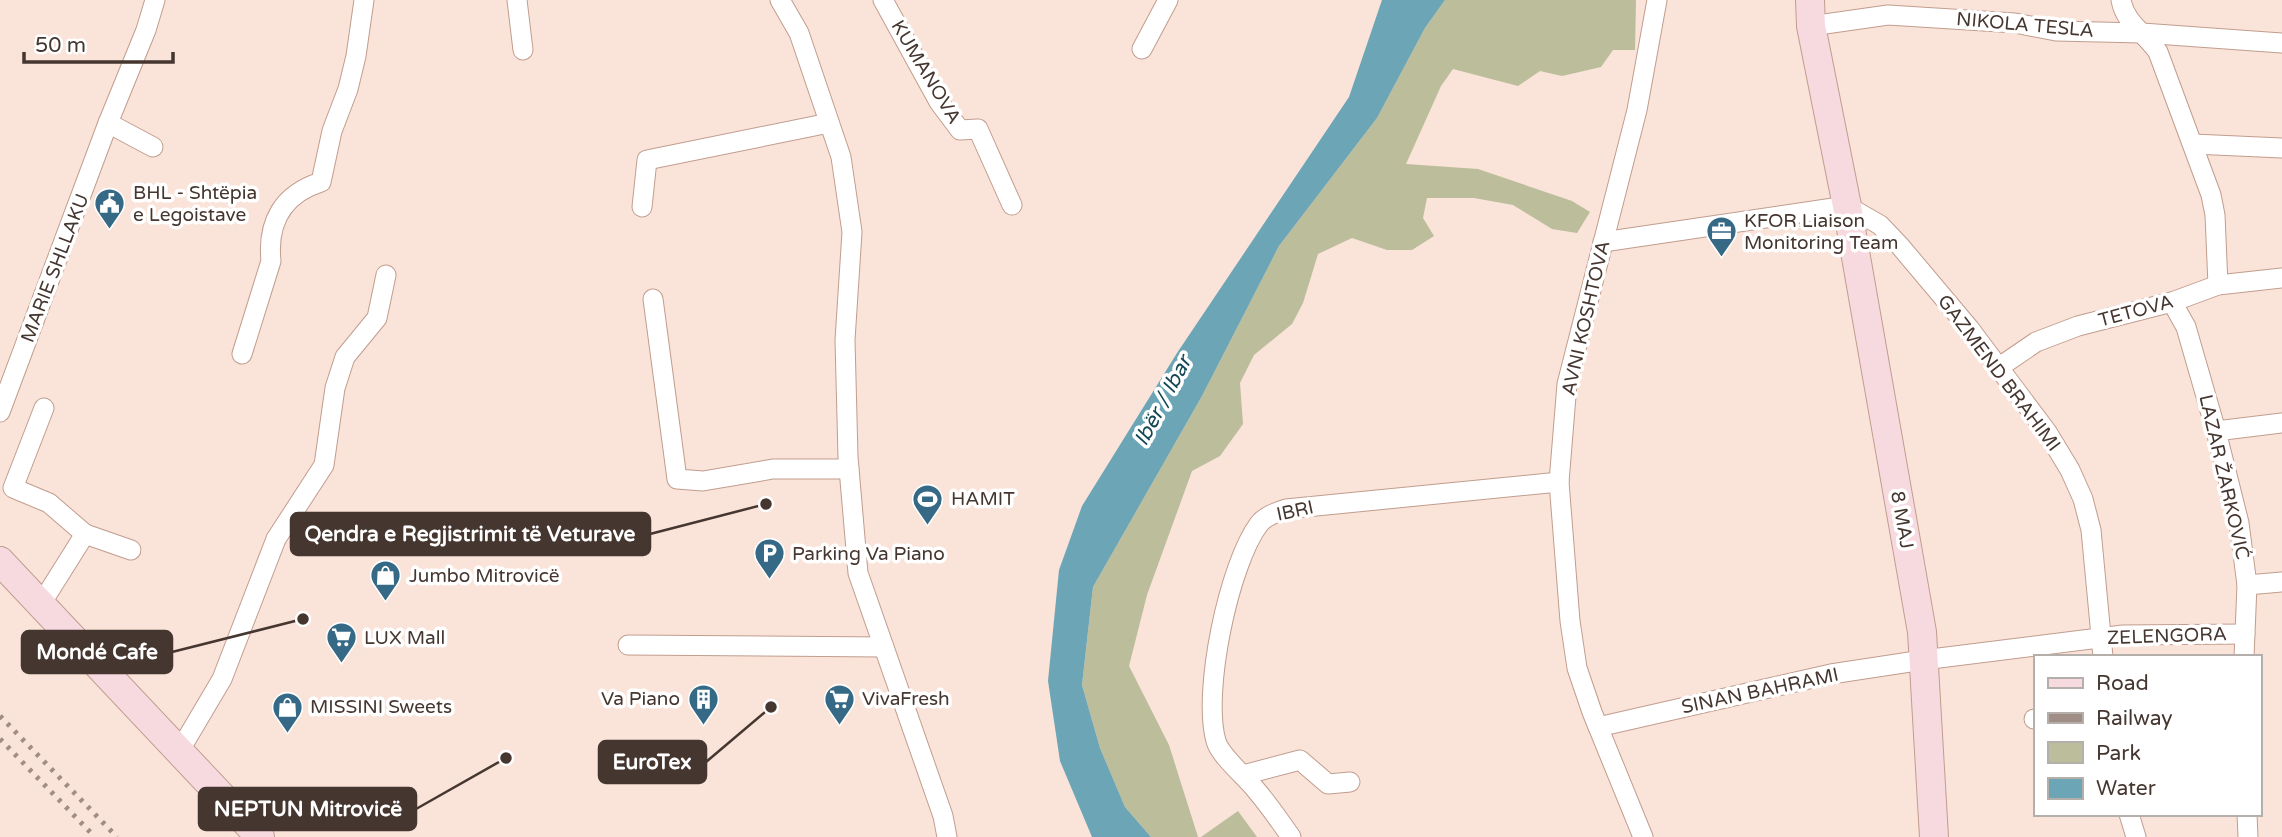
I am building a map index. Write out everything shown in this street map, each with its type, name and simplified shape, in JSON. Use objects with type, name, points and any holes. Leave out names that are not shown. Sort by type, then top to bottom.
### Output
[{"type":"main road","name":"8 MAJ","points":[[1811,13],[1920,623],[1934,837]]},
{"type":"main road","points":[[0,561],[260,837]]},
{"type":"street","name":"MARIE SHLLAKU","points":[[0,412],[108,123],[146,30],[155,0]]},
{"type":"street","points":[[242,354],[271,261],[270,246],[277,219],[294,194],[321,181],[332,131],[348,89],[364,0]]},
{"type":"street","points":[[517,0],[523,50]]},
{"type":"street","points":[[780,0],[799,33],[841,157],[852,232],[845,340],[849,469],[858,573],[943,817],[947,837]]},
{"type":"street","name":"KUMANOVA","points":[[883,0],[939,102],[960,130],[978,130],[1012,205]]},
{"type":"street","points":[[1142,49],[1168,0]]},
{"type":"street","name":"AVNI KOSHTOVA","points":[[1643,837],[1577,668],[1570,621],[1559,482],[1567,384],[1637,110],[1657,0]]},
{"type":"street","points":[[2121,0],[2127,18],[2158,52],[2211,195],[2215,215],[2218,285]]},
{"type":"street","name":"NIKOLA TESLA","points":[[1811,13],[1993,21],[2056,31],[2143,33],[2282,43]]},
{"type":"street","points":[[108,123],[153,148]]},
{"type":"street","points":[[642,207],[647,160],[829,123]]},
{"type":"street","points":[[2193,144],[2282,148]]},
{"type":"street","points":[[1603,242],[1847,206]]},
{"type":"street","name":"GAZMEND BRAHIMI","points":[[1847,206],[1880,225],[1900,246],[1969,328],[2047,432],[2070,470],[2083,499],[2091,530],[2102,648]]},
{"type":"street","points":[[180,750],[222,679],[276,539],[324,465],[335,388],[345,357],[377,318],[386,275]]},
{"type":"street","name":"TETOVA","points":[[1998,368],[2036,342],[2078,326],[2172,302],[2218,285],[2282,278]]},
{"type":"street","points":[[653,299],[677,479],[703,481],[773,469],[849,469]]},
{"type":"street","name":"LAZAR ŽARKOVIĆ","points":[[2172,302],[2186,327],[2239,523],[2247,585],[2244,655]]},
{"type":"street","points":[[44,408],[13,488],[49,503],[85,534],[131,550]]},
{"type":"street","points":[[2216,431],[2282,423]]},
{"type":"street","name":"IBRI","points":[[1291,837],[1216,741],[1213,710],[1221,622],[1249,540],[1260,521],[1286,509],[1559,482]]},
{"type":"street","points":[[41,604],[85,534]]},
{"type":"street","points":[[2247,585],[2282,582]]},
{"type":"street","name":"ZELENGORA","points":[[1923,660],[2102,648],[2154,634],[2245,634]]},
{"type":"street","points":[[628,645],[884,647]]},
{"type":"street","name":"SINAN BAHRAMI","points":[[1598,727],[1830,674],[1923,660]]},
{"type":"street","points":[[1243,775],[1300,760],[1328,784],[1350,782]]},
{"type":"street","points":[[2130,816],[2136,837]]},
{"type":"street","points":[[2247,816],[2248,837]]},
{"type":"green space","points":[[1445,0],[1636,0],[1635,50],[1613,50],[1601,67],[1562,76],[1540,71],[1518,86],[1453,69],[1441,86],[1406,164],[1478,169],[1572,201],[1590,212],[1577,233],[1552,229],[1513,205],[1474,198],[1427,198],[1423,218],[1434,236],[1412,250],[1387,250],[1352,238],[1318,254],[1303,303],[1292,324],[1254,355],[1240,383],[1243,424],[1220,456],[1192,471],[1147,595],[1129,666],[1169,745],[1198,837],[1151,837],[1125,807],[1100,748],[1082,685],[1093,587],[1202,396],[1279,246],[1377,118],[1425,28]]},
{"type":"green space","points":[[1238,811],[1257,837],[1201,837]]},
{"type":"water","name":"Ibër / Ibar","points":[[1382,0],[1445,0],[1425,28],[1377,118],[1279,246],[1202,396],[1093,587],[1082,685],[1100,748],[1125,807],[1151,837],[1092,837],[1060,761],[1048,681],[1059,570],[1082,506],[1177,353],[1349,97]]},
{"type":"railway","points":[[0,716],[117,837]]},
{"type":"railway","points":[[0,739],[95,837]]},
{"type":"place","name":"BHL - Shtëpia e Legoistave","points":[[110,231]]},
{"type":"place","name":"KFOR Liaison Monitoring Team","points":[[1721,259]]},
{"type":"place","name":"Qendra e Regjistrimit të Veturave","points":[[766,504]]},
{"type":"place","name":"HAMIT","points":[[928,526]]},
{"type":"place","name":"Parking Va Piano","points":[[769,581]]},
{"type":"place","name":"Jumbo Mitrovicë","points":[[386,603]]},
{"type":"place","name":"Mondé Cafe","points":[[303,619]]},
{"type":"place","name":"LUX Mall","points":[[341,665]]},
{"type":"place","name":"EuroTex","points":[[771,707]]},
{"type":"place","name":"Va Piano","points":[[703,726]]},
{"type":"place","name":"VivaFresh","points":[[839,726]]},
{"type":"place","name":"MISSINI Sweets","points":[[287,734]]},
{"type":"place","name":"NEPTUN Mitrovicë","points":[[506,758]]}]
